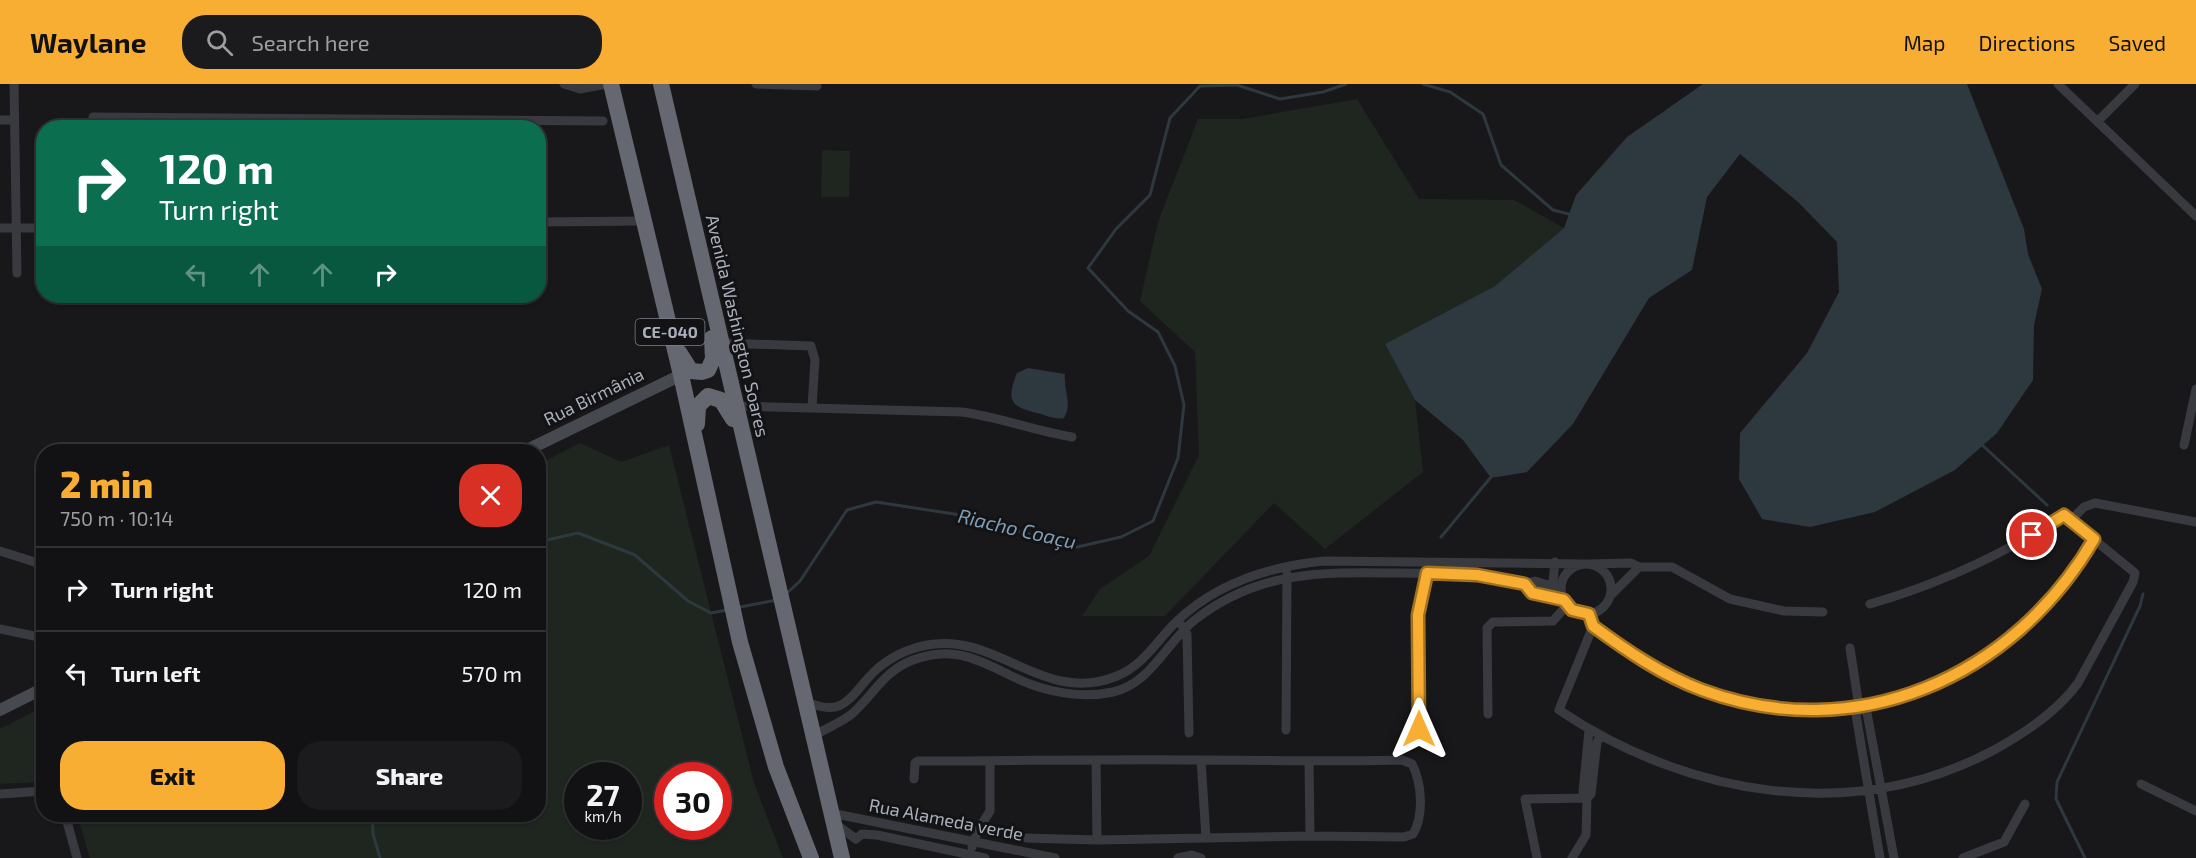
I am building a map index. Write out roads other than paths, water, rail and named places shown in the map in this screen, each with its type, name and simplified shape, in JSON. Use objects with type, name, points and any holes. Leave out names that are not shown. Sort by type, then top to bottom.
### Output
[{"type":"highway","name":"CE-040","points":[[609,84],[681,375],[740,642],[776,767],[811,858]]},
{"type":"highway","name":"Avenida Washington Soares","points":[[661,84],[805,701]]},
{"type":"highway","points":[[670,332],[688,368],[702,372],[708,370],[712,362],[711,330],[715,320]]},
{"type":"highway","points":[[696,444],[696,411],[700,402],[708,396],[714,396],[724,403],[742,436]]},
{"type":"highway","name":"CE-040","points":[[805,701],[842,858]]},
{"type":"street","points":[[14,84],[17,273]]},
{"type":"street","points":[[564,84],[580,89],[609,84]]},
{"type":"street","points":[[756,84],[817,85]]},
{"type":"street","points":[[2058,84],[2196,216]]},
{"type":"street","points":[[2098,121],[2135,84]]},
{"type":"street","points":[[93,117],[281,120]]},
{"type":"street","points":[[0,120],[14,120]]},
{"type":"street","points":[[546,121],[603,121]]},
{"type":"street","points":[[546,222],[643,221]]},
{"type":"street","points":[[0,228],[36,228]]},
{"type":"street","points":[[721,343],[811,346],[815,360],[812,407]]},
{"type":"street","name":"Rua Birmânia","points":[[539,444],[681,375]]},
{"type":"street","points":[[2184,445],[2196,388]]},
{"type":"street","points":[[735,406],[962,412],[985,415],[1037,431],[1072,437]]},
{"type":"street","points":[[2072,519],[2084,507],[2095,503],[2196,522]]},
{"type":"street","points":[[1593,626],[1559,710],[1589,730],[1660,764],[1726,784],[1798,793],[1882,789],[1928,778],[1983,756],[2036,724],[2068,697],[2078,683],[2133,582],[2135,573],[2072,519],[2064,515],[2022,542],[1977,565],[1924,587],[1869,604]]},
{"type":"street","points":[[1589,614],[1593,626],[1658,670],[1721,696],[1759,705],[1798,710],[1838,710],[1859,707],[1918,691],[1957,673],[1994,651],[2026,625],[2056,594],[2094,539]]},
{"type":"street","points":[[0,551],[36,562]]},
{"type":"street","points":[[805,701],[826,708],[844,705],[871,675],[889,660],[921,646],[944,643],[978,647],[1047,678],[1061,681],[1110,679],[1130,669],[1177,621],[1227,586],[1257,573],[1325,561],[1631,563],[1639,567],[1672,567],[1711,591],[1747,604],[1784,611],[1822,612]]},
{"type":"street","points":[[1419,729],[1418,615],[1428,562]]},
{"type":"street","points":[[1518,562],[1521,583],[1532,593],[1566,603]]},
{"type":"street","points":[[1553,600],[1556,587],[1555,562]]},
{"type":"street","points":[[1556,587],[1568,572],[1586,564],[1601,568],[1609,577],[1611,595]]},
{"type":"street","points":[[1286,730],[1287,566]]},
{"type":"street","points":[[814,736],[852,714],[878,683],[895,669],[914,660],[934,655],[954,654],[975,658],[1030,684],[1059,692],[1090,694],[1113,692],[1140,681],[1185,628],[1232,596],[1261,584],[1287,577],[1326,572],[1427,573],[1477,575],[1521,583],[1535,581],[1556,587],[1566,603],[1577,612],[1589,614],[1605,606],[1611,595],[1639,567]]},
{"type":"street","points":[[1488,714],[1487,628],[1492,622],[1553,621],[1566,603]]},
{"type":"street","points":[[1177,621],[1185,628],[1189,733]]},
{"type":"street","points":[[0,629],[36,636]]},
{"type":"street","points":[[1850,648],[1859,707],[1856,715],[1880,858]]},
{"type":"street","points":[[1141,659],[1148,662],[1152,668]]},
{"type":"street","points":[[1130,669],[1134,677],[1140,681]]},
{"type":"street","points":[[1110,679],[1113,692]]},
{"type":"street","points":[[1090,681],[1088,687],[1090,694]]},
{"type":"street","points":[[0,710],[36,692]]},
{"type":"street","points":[[1859,707],[1867,713],[1894,858]]},
{"type":"street","points":[[1587,798],[1583,792],[1589,730]]},
{"type":"street","points":[[1572,858],[1586,835],[1587,798],[1590,794],[1597,742],[1600,736]]},
{"type":"street","points":[[1096,760],[1097,840]]},
{"type":"street","points":[[1201,760],[1206,838]]},
{"type":"street","points":[[914,779],[915,763],[918,761],[1407,761],[1412,764],[1417,776],[1420,814],[1418,826],[1410,836],[1097,840],[1026,838]]},
{"type":"street","points":[[970,855],[973,842],[990,811],[990,761]]},
{"type":"street","points":[[1309,762],[1310,836]]},
{"type":"street","points":[[2140,784],[2196,811]]},
{"type":"street","points":[[0,794],[36,792]]},
{"type":"street","points":[[1537,858],[1525,807],[1526,799],[1587,798]]},
{"type":"street","points":[[1963,858],[2004,842],[2025,804]]},
{"type":"street","name":"Rua Alameda verde","points":[[832,818],[856,839],[862,834],[877,835],[985,858]]},
{"type":"street","name":"Rua Alameda verde","points":[[832,818],[1055,858]]},
{"type":"street","points":[[67,822],[77,858]]},
{"type":"street","points":[[1178,858],[1192,855],[1201,858]]},
{"type":"waterway","name":"Riacho Coaçu","points":[[787,593],[800,581],[847,510],[876,502],[954,514],[1077,547],[1121,537],[1153,521],[1178,458],[1184,405],[1175,366],[1158,332],[1128,311],[1088,268],[1116,229],[1150,195],[1170,118],[1200,86],[1237,85],[1280,99],[1323,92],[1346,84]]},
{"type":"waterway","name":"Riacho Coaçu","points":[[1423,84],[1450,92],[1483,114],[1501,165],[1553,210],[1573,215]]},
{"type":"waterway","points":[[1980,443],[2047,505]]},
{"type":"waterway","points":[[1441,537],[1491,477]]},
{"type":"waterway","name":"Riacho Coaçu","points":[[546,540],[578,533],[635,555],[688,601],[711,613],[727,610]]},
{"type":"waterway","points":[[2085,858],[2056,799],[2057,782],[2140,606],[2143,594]]},
{"type":"waterway","name":"Riacho Coaçu","points":[[740,607],[777,600]]},
{"type":"waterway","name":"Riacho Coaçu","points":[[372,822],[373,834],[380,858]]}]
